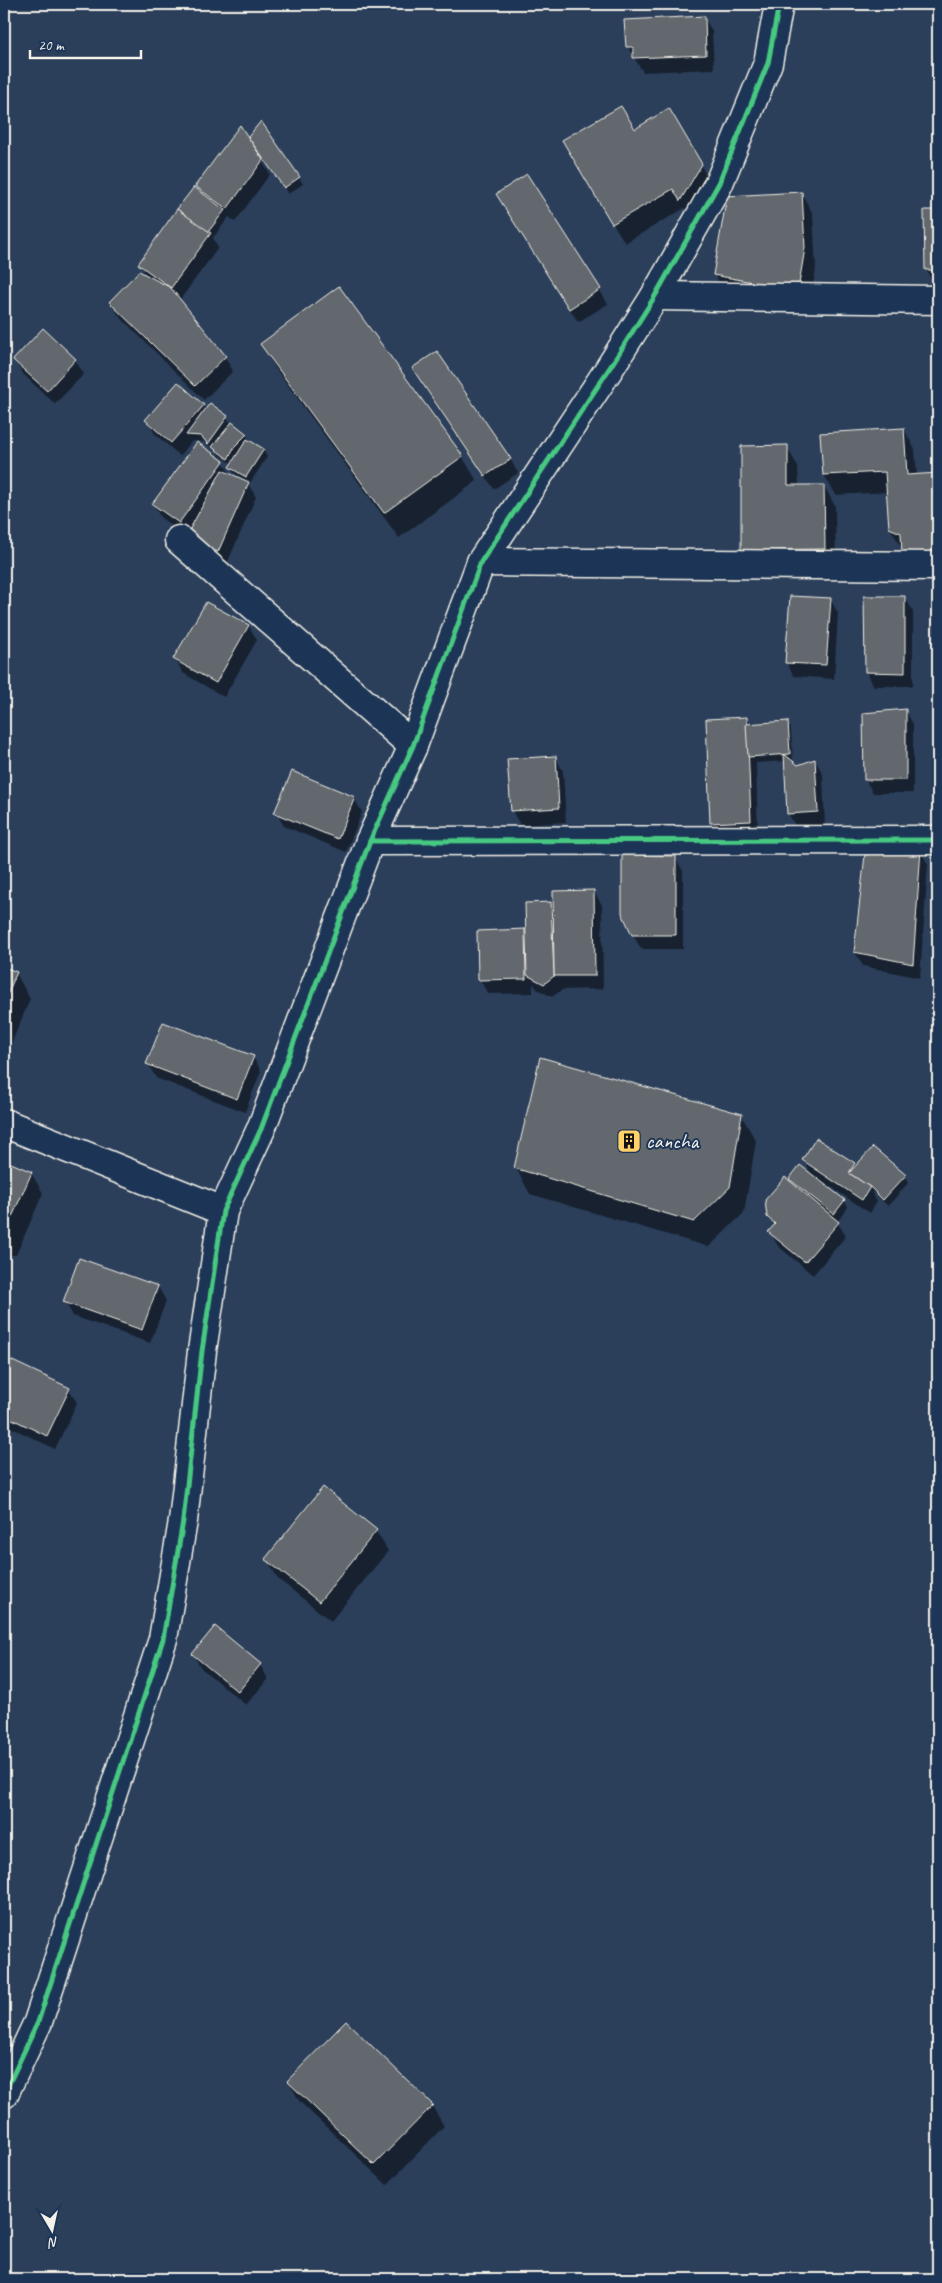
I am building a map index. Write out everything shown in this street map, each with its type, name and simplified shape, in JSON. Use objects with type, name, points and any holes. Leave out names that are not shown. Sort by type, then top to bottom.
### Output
[{"type":"street","points":[[4,2094],[38,2022],[163,1639],[183,1521],[202,1351],[223,1211],[261,1129],[370,840],[413,746],[481,562],[655,296],[718,183],[768,63],[779,4]]},
{"type":"street","points":[[655,296],[938,300]]},
{"type":"street","points":[[179,540],[413,746]]},
{"type":"street","points":[[481,562],[938,566]]},
{"type":"street","points":[[370,840],[938,840]]},
{"type":"street","points":[[4,1123],[223,1211]]},
{"type":"building","points":[[705,16],[706,55],[633,58],[633,47],[626,47],[624,20]]},
{"type":"building","points":[[621,106],[635,129],[669,108],[702,164],[680,201],[673,189],[612,224],[562,140]]},
{"type":"building","points":[[261,121],[300,177],[284,188],[248,137]]},
{"type":"building","points":[[240,125],[263,160],[227,209],[195,186]]},
{"type":"building","points":[[527,174],[601,289],[569,309],[496,194]]},
{"type":"building","points":[[194,187],[225,210],[208,232],[177,209]]},
{"type":"building","points":[[802,192],[805,248],[798,290],[713,275],[727,196]]},
{"type":"building","points":[[177,209],[211,233],[171,288],[138,264]]},
{"type":"building","points":[[924,210],[938,210],[938,270],[925,270]]},
{"type":"building","points":[[139,271],[171,288],[226,356],[195,386],[109,302]]},
{"type":"building","points":[[339,286],[463,456],[384,513],[260,344]]},
{"type":"building","points":[[43,328],[76,359],[47,391],[13,360]]},
{"type":"building","points":[[437,351],[511,459],[485,476],[412,368]]},
{"type":"building","points":[[178,382],[204,405],[171,443],[145,420]]},
{"type":"building","points":[[210,403],[228,416],[208,444],[201,436],[186,435]]},
{"type":"building","points":[[232,422],[247,434],[235,446],[228,459],[212,447]]},
{"type":"building","points":[[904,428],[907,475],[938,473],[938,551],[902,553],[901,533],[889,528],[885,472],[823,475],[820,433]]},
{"type":"building","points":[[247,439],[264,449],[246,477],[229,467]]},
{"type":"building","points":[[197,442],[224,461],[179,523],[152,504]]},
{"type":"building","points":[[788,445],[788,485],[824,485],[825,549],[741,550],[741,446]]},
{"type":"building","points":[[222,470],[249,482],[218,552],[185,538]]},
{"type":"building","points":[[790,596],[831,598],[826,665],[785,663]]},
{"type":"building","points":[[864,596],[905,596],[905,673],[865,672]]},
{"type":"building","points":[[206,602],[249,625],[216,683],[173,659]]},
{"type":"building","points":[[906,709],[906,780],[864,780],[863,713]]},
{"type":"building","points":[[747,717],[751,821],[710,823],[706,719]]},
{"type":"building","points":[[788,721],[790,754],[748,757],[746,724]]},
{"type":"building","points":[[784,754],[798,765],[815,759],[818,812],[787,814]]},
{"type":"building","points":[[556,756],[559,808],[511,811],[507,759]]},
{"type":"building","points":[[292,771],[355,797],[338,839],[274,813]]},
{"type":"building","points":[[921,849],[913,964],[854,952],[865,855]]},
{"type":"building","points":[[622,855],[676,856],[676,935],[632,935],[622,913]]},
{"type":"building","points":[[594,890],[595,976],[554,976],[553,891]]},
{"type":"building","points":[[551,902],[554,976],[544,984],[527,975],[525,903]]},
{"type":"building","points":[[525,929],[526,979],[478,980],[477,931]]},
{"type":"building","points":[[4,967],[17,972],[4,1002]]},
{"type":"building","points":[[163,1022],[254,1056],[237,1099],[146,1064]]},
{"type":"building","name":"cancha","points":[[540,1057],[742,1114],[730,1187],[694,1222],[514,1168]]},
{"type":"building","points":[[816,1138],[855,1163],[849,1173],[870,1187],[862,1200],[802,1160]]},
{"type":"building","points":[[873,1147],[906,1175],[883,1200],[870,1187],[849,1173]]},
{"type":"building","points":[[4,1160],[32,1172],[4,1235]]},
{"type":"building","points":[[800,1165],[845,1200],[834,1214],[789,1179]]},
{"type":"building","points":[[785,1177],[839,1222],[805,1262],[768,1232],[775,1224],[767,1217],[765,1200]]},
{"type":"building","points":[[79,1258],[158,1286],[142,1330],[63,1302]]},
{"type":"building","points":[[4,1357],[70,1388],[47,1436],[4,1415]]},
{"type":"building","points":[[323,1487],[377,1530],[319,1602],[265,1559]]},
{"type":"building","points":[[215,1626],[261,1664],[238,1692],[192,1654]]},
{"type":"building","points":[[346,2021],[433,2105],[374,2165],[287,2081]]},
{"type":"cycle path","points":[[4,2094],[38,2022],[163,1639],[183,1521],[202,1351],[223,1211],[261,1129],[370,841],[413,746],[481,562],[655,296],[719,183],[768,63],[779,4]]},
{"type":"cycle path","points":[[370,841],[938,840]]},
{"type":"place","name":"cancha","points":[[629,1141]]}]
